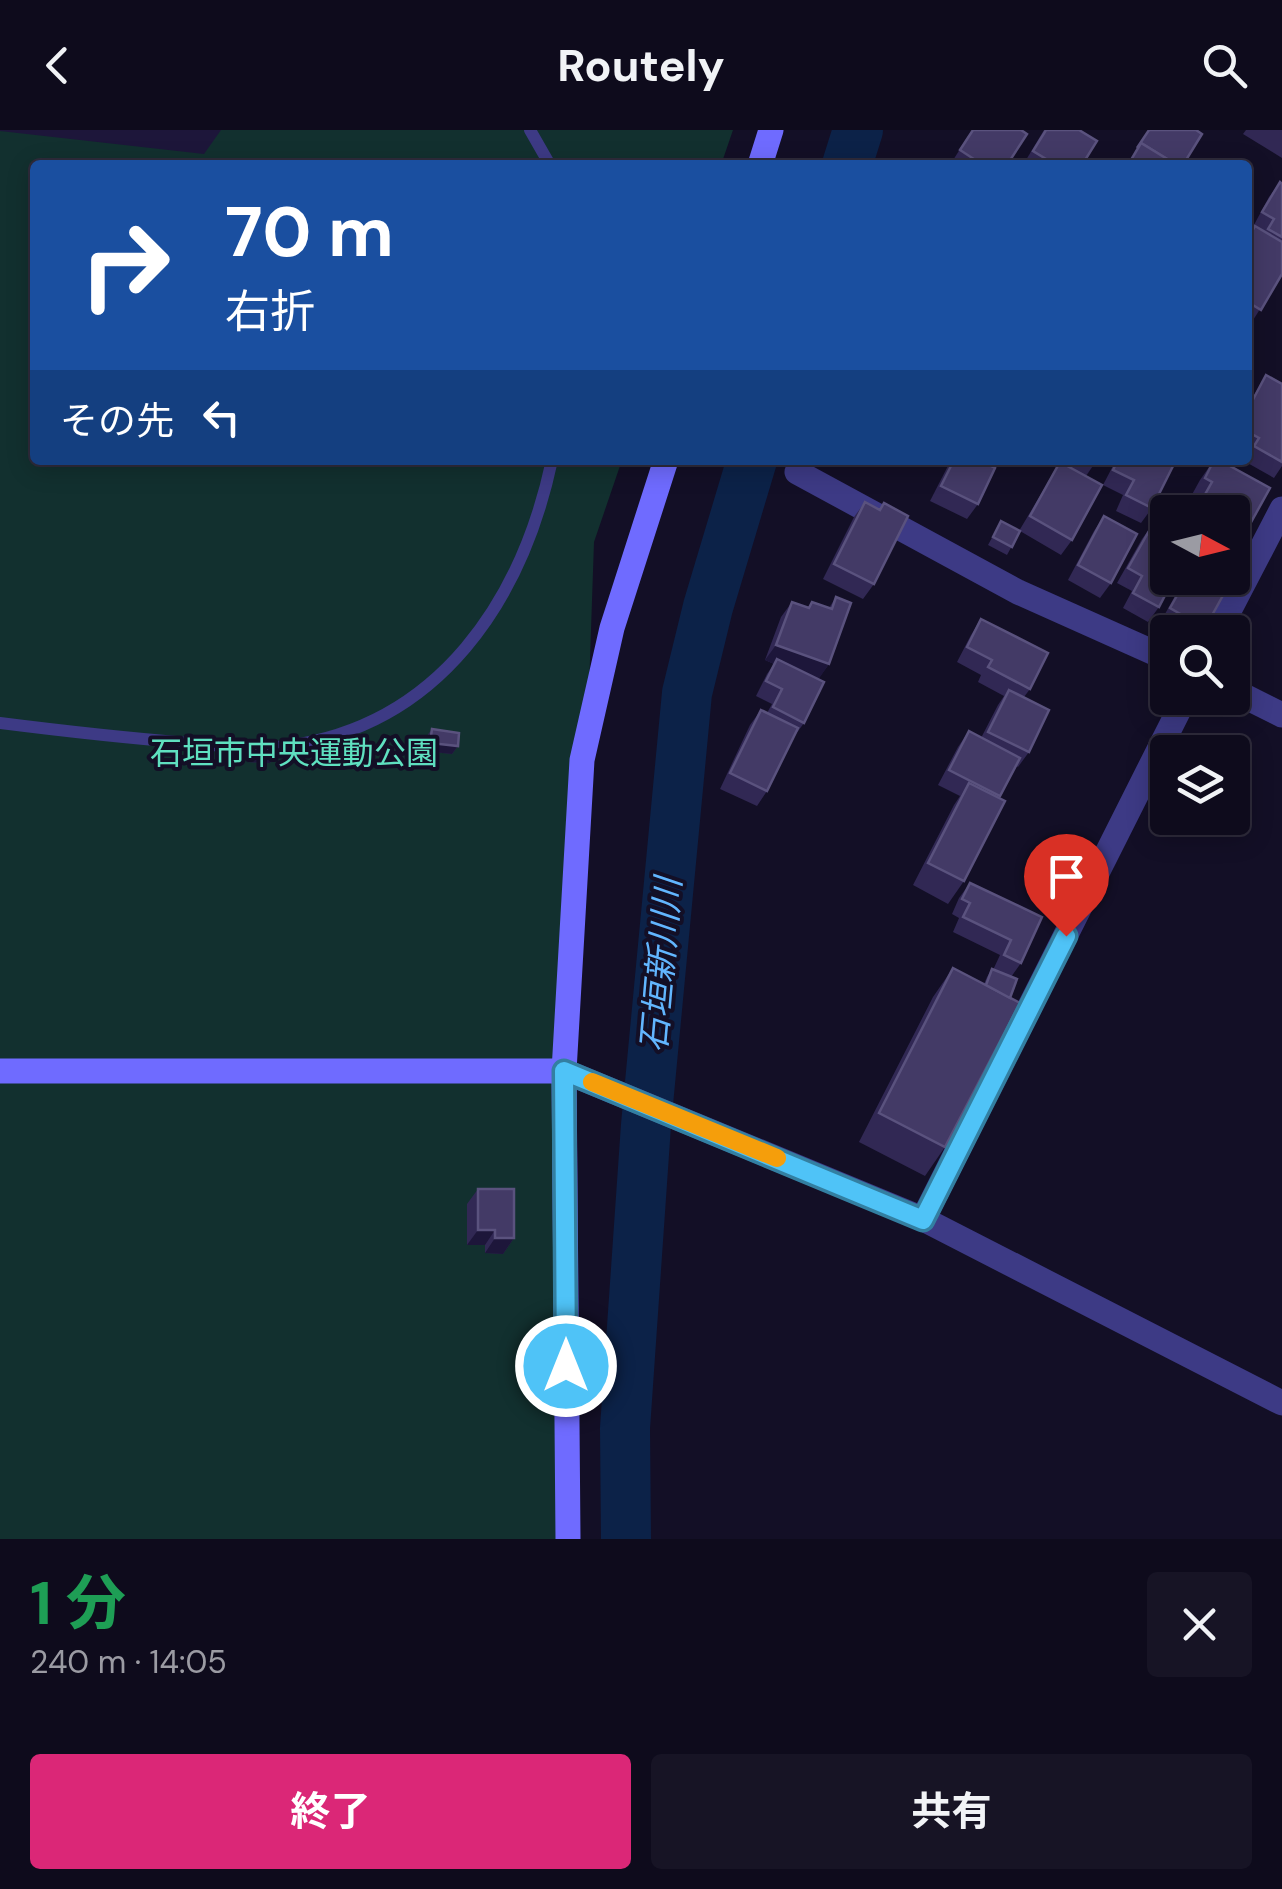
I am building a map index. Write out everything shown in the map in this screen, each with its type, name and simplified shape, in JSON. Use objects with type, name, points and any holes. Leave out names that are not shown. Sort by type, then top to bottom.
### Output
[{"type":"street","points":[[762,160],[771,130]]},
{"type":"street","points":[[568,1539],[564,1071],[582,760],[612,628],[664,465]]},
{"type":"street","points":[[797,472],[1018,592],[1150,651]]},
{"type":"street","points":[[1227,615],[1282,509]]},
{"type":"street","points":[[1250,699],[1282,715]]},
{"type":"street","points":[[923,1220],[1176,715]]},
{"type":"street","points":[[0,1071],[564,1071],[923,1220],[1282,1403]]},
{"type":"lane","points":[[530,130],[547,160]]},
{"type":"lane","points":[[0,723],[118,738],[287,746],[349,730],[392,711],[440,676],[483,630],[518,569],[543,504],[551,465]]},
{"type":"green space","name":"石垣市中央運動公園","points":[[0,130],[733,130],[723,160],[30,160],[30,465],[620,465],[594,542],[560,1539],[0,1539]]},
{"type":"building","points":[[973,130],[1021,130],[1027,134],[1010,160],[975,160],[960,150]]},
{"type":"building","points":[[1046,130],[1079,130],[1097,141],[1085,160],[1048,160],[1033,151]]},
{"type":"building","points":[[1149,130],[1196,130],[1202,134],[1186,160],[1169,160],[1141,143],[1137,148]]},
{"type":"building","points":[[1141,143],[1169,160],[1131,160]]},
{"type":"building","points":[[1280,182],[1282,237],[1268,229],[1274,219],[1262,212]]},
{"type":"building","points":[[1255,226],[1282,242],[1282,274],[1261,310],[1252,304]]},
{"type":"building","points":[[1266,375],[1282,384],[1282,462],[1254,446],[1259,438],[1252,434],[1252,401]]},
{"type":"building","points":[[952,465],[995,468],[978,504],[941,486]]},
{"type":"building","points":[[1058,465],[1102,485],[1072,540],[1030,516]]},
{"type":"building","points":[[1116,465],[1174,465],[1158,495],[1150,495],[1150,507],[1126,495],[1134,480],[1113,470]]},
{"type":"building","points":[[1212,465],[1228,465],[1270,488],[1250,524],[1250,495],[1205,495],[1212,482],[1205,478]]},
{"type":"building","points":[[865,502],[880,510],[884,503],[908,516],[874,584],[834,564]]},
{"type":"building","points":[[1104,516],[1137,534],[1111,583],[1078,565]]},
{"type":"building","points":[[1001,521],[1020,531],[1012,547],[993,537]]},
{"type":"building","points":[[1150,529],[1150,595],[1165,595],[1159,607],[1133,593],[1142,576],[1128,568]]},
{"type":"building","points":[[1177,595],[1223,595],[1212,615],[1182,615],[1170,608]]},
{"type":"building","points":[[836,597],[851,603],[829,664],[776,645],[792,602],[809,608],[812,602],[832,609]]},
{"type":"building","points":[[981,619],[1048,653],[1030,689],[988,667],[992,660],[967,647]]},
{"type":"building","points":[[777,659],[824,682],[804,723],[773,707],[782,689],[766,681]]},
{"type":"building","points":[[1009,690],[1049,710],[1029,752],[988,732]]},
{"type":"building","points":[[761,710],[798,728],[767,791],[730,773]]},
{"type":"building","points":[[432,729],[459,733],[458,746],[430,743]]},
{"type":"building","points":[[969,731],[1020,758],[1000,796],[949,770]]},
{"type":"building","points":[[252,744],[277,746],[276,755],[252,754]]},
{"type":"building","points":[[969,783],[1005,801],[964,881],[928,863]]},
{"type":"building","points":[[970,883],[1042,917],[1021,963],[1004,955],[1011,940],[963,917],[970,903],[962,899]]},
{"type":"building","points":[[953,968],[1020,1003],[945,1147],[879,1113]]},
{"type":"building","points":[[992,969],[1017,979],[1010,998],[986,985]]},
{"type":"building","points":[[478,1189],[514,1189],[514,1238],[495,1238],[495,1230],[478,1230]]},
{"type":"waterway","name":"石垣新川川","points":[[849,160],[858,130]]},
{"type":"waterway","name":"石垣新川川","points":[[626,1539],[625,1428],[646,1125],[687,693],[751,465]]},
{"type":"slow traffic","points":[[592,1082],[777,1158]]},
{"type":"route","points":[[566,1366],[564,1071],[923,1220],[1066,936]]}]
